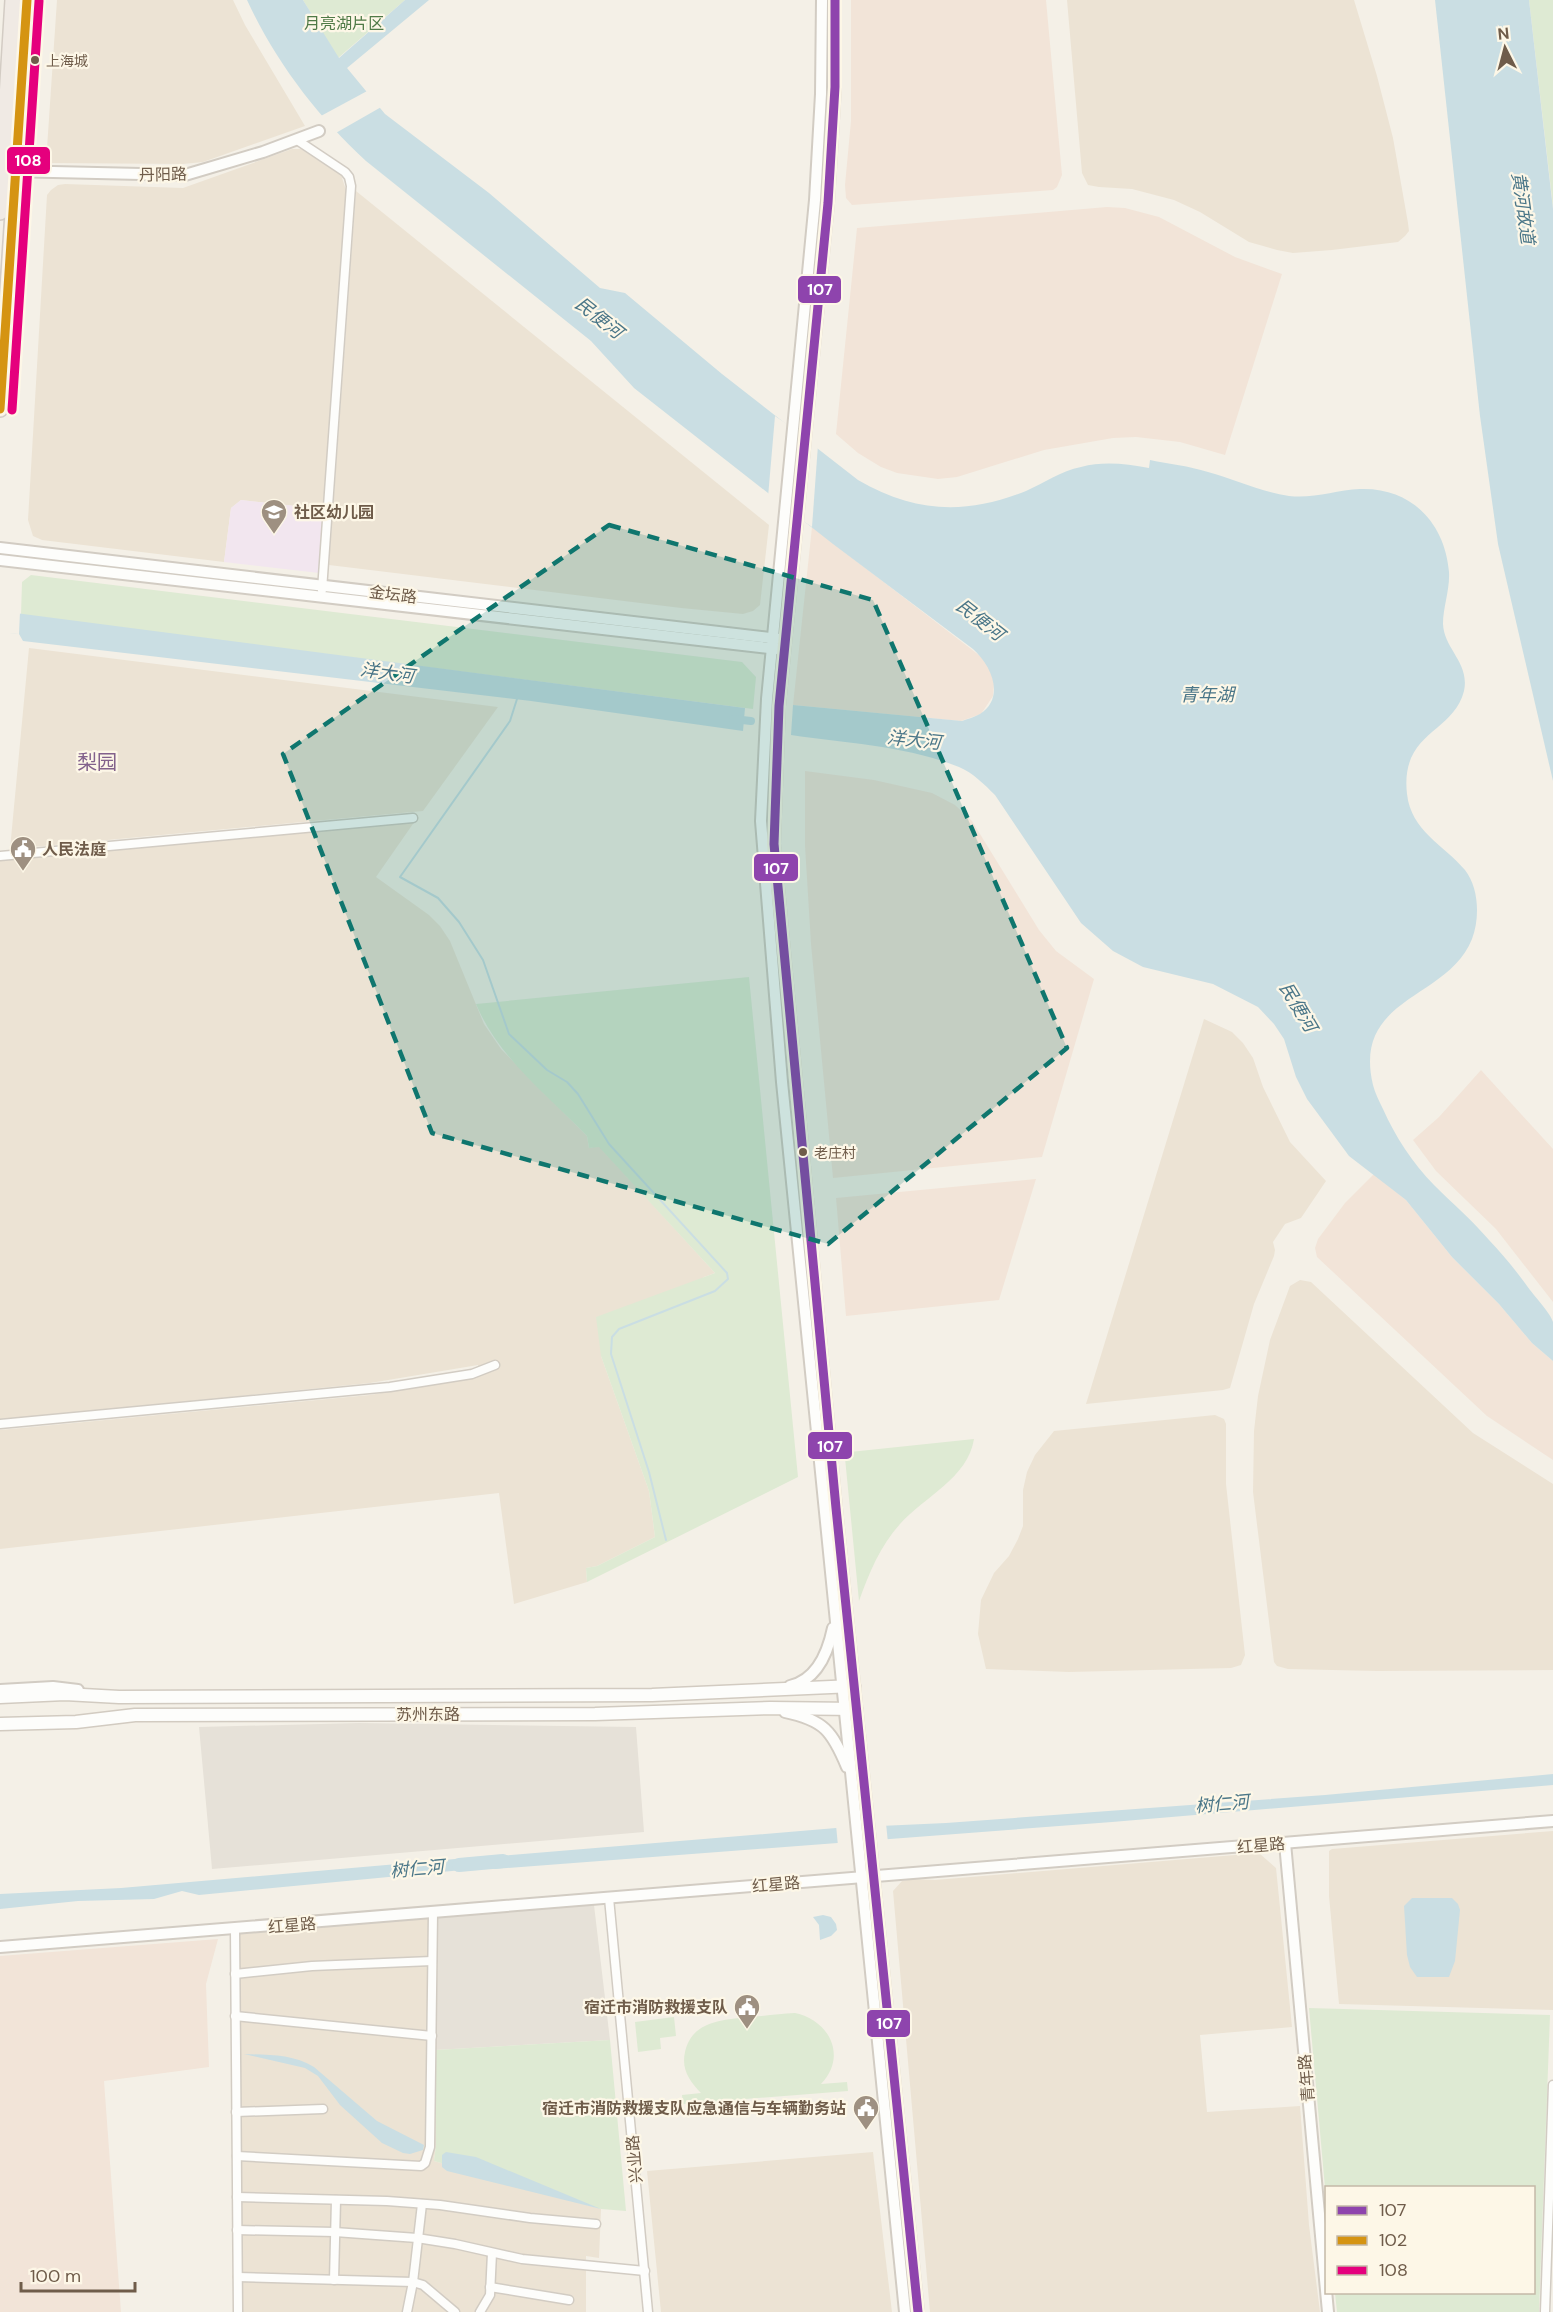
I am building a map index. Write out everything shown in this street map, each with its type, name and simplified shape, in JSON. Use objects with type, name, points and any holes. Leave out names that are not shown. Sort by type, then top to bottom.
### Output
[{"type":"highway","points":[[0,409],[13,0]]},
{"type":"highway","points":[[0,212],[27,0]]},
{"type":"main road","name":"苏州东路","points":[[0,1697],[65,1694],[119,1697],[652,1695],[848,1686]]},
{"type":"main road","name":"苏州东路","points":[[0,1724],[76,1722],[135,1715],[595,1714],[770,1708],[850,1709]]},
{"type":"street","points":[[822,0],[822,94],[815,200],[773,643],[761,821],[768,921],[798,1238],[918,2312]]},
{"type":"street","points":[[769,1690],[801,1684],[815,1670],[827,1652],[839,1612],[812,1237],[774,844],[778,706],[806,441],[836,87],[835,0]]},
{"type":"street","name":"丹阳路","points":[[6,171],[185,175],[219,167],[319,131]]},
{"type":"street","points":[[297,140],[345,172],[351,186],[322,591]]},
{"type":"street","name":"金坛路","points":[[0,548],[322,591],[785,645]]},
{"type":"street","name":"金坛路","points":[[0,560],[322,591]]},
{"type":"street","points":[[778,587],[791,589]]},
{"type":"street","points":[[0,856],[413,818]]},
{"type":"street","points":[[791,1169],[805,1168]]},
{"type":"street","points":[[798,1238],[812,1237]]},
{"type":"street","points":[[0,1424],[390,1387],[472,1374],[495,1365]]},
{"type":"street","points":[[0,1690],[53,1687],[119,1697]]},
{"type":"street","points":[[770,1708],[803,1715],[823,1725],[841,1754],[852,1782]]},
{"type":"street","points":[[850,1709],[852,1782],[868,1876],[905,2312]]},
{"type":"street","name":"红星路","points":[[0,1947],[1553,1821]]},
{"type":"street","name":"青年路","points":[[1285,1843],[1325,2279]]},
{"type":"street","name":"兴业路","points":[[609,1898],[648,2312]]},
{"type":"street","points":[[237,2156],[421,2166],[425,2163],[430,2147],[433,1913]]},
{"type":"street","points":[[235,1929],[238,2312]]},
{"type":"street","points":[[235,1974],[312,1966],[432,1961]]},
{"type":"street","points":[[236,2016],[432,2036]]},
{"type":"street","points":[[1545,2312],[1553,2085]]},
{"type":"street","points":[[236,2112],[323,2109]]},
{"type":"street","points":[[237,2198],[422,2204],[596,2224]]},
{"type":"street","points":[[334,2280],[336,2200]]},
{"type":"street","points":[[407,2312],[413,2282],[422,2204]]},
{"type":"street","points":[[237,2230],[335,2232],[417,2238],[522,2259],[645,2271]]},
{"type":"street","points":[[480,2312],[490,2295],[492,2253]]},
{"type":"street","points":[[238,2277],[413,2282],[423,2285],[455,2312]]},
{"type":"street","points":[[490,2287],[569,2300]]},
{"type":"street","name":"青年路","points":[[1326,2294],[1328,2312]]},
{"type":"highlighted area","points":[[609,525],[873,600],[1067,1048],[828,1244],[432,1133],[283,754]]},
{"type":"shaded area","points":[[57,0],[233,0],[245,25],[305,126],[203,162],[183,164],[46,163]]},
{"type":"shaded area","points":[[851,0],[1046,0],[1062,175],[1057,187],[1053,190],[852,205],[846,198],[845,185],[851,121]]},
{"type":"shaded area","points":[[1067,0],[1354,0],[1393,138],[1409,231],[1398,242],[1293,253],[1249,242],[1200,212],[1174,200],[1132,189],[1088,185],[1082,173]]},
{"type":"shaded area","points":[[292,149],[301,149],[341,175],[347,193],[323,509],[241,500],[231,508],[224,562],[42,540],[33,536],[28,520],[47,195],[58,185],[65,184],[183,188]]},
{"type":"shaded area","points":[[356,191],[769,525],[760,605],[753,611],[743,614],[329,565]]},
{"type":"shaded area","points":[[1107,207],[1125,208],[1159,217],[1235,257],[1282,274],[1225,455],[1180,442],[1136,437],[1113,438],[1044,450],[957,477],[938,479],[897,473],[881,467],[858,453],[836,434],[857,228]]},
{"type":"shaded area","name":"社区幼儿园","points":[[241,500],[323,509],[319,573],[224,562],[231,508]]},
{"type":"shaded area","points":[[812,527],[984,659],[991,670],[994,683],[993,696],[981,714],[961,721],[793,705]]},
{"type":"shaded area","points":[[29,648],[498,707],[423,811],[10,849]]},
{"type":"shaded area","points":[[805,771],[874,780],[932,793],[955,805],[972,821],[1039,930],[1056,951],[1094,979],[1042,1157],[833,1178],[811,944],[805,846]]},
{"type":"shaded area","points":[[415,821],[376,877],[429,915],[440,926],[450,941],[484,1024],[501,1049],[587,1136],[589,1148],[599,1146],[715,1273],[704,1277],[601,1356],[649,1491],[655,1537],[597,1566],[586,1568],[587,1582],[514,1604],[499,1493],[0,1549],[0,1430],[370,1395],[480,1376],[478,1365],[370,1383],[0,1420],[0,859]]},
{"type":"shaded area","points":[[1204,1019],[1232,1032],[1243,1043],[1253,1058],[1263,1087],[1290,1142],[1326,1181],[1301,1218],[1285,1224],[1273,1242],[1274,1256],[1254,1304],[1230,1388],[1086,1404]]},
{"type":"shaded area","points":[[1481,1070],[1553,1149],[1553,1302],[1496,1229],[1436,1171],[1413,1140],[1439,1117]]},
{"type":"shaded area","points":[[1374,1174],[1406,1200],[1452,1257],[1499,1304],[1532,1343],[1553,1361],[1553,1460],[1487,1416],[1317,1257],[1315,1248],[1318,1239],[1345,1203]]},
{"type":"shaded area","points":[[1036,1179],[999,1300],[846,1316],[836,1198]]},
{"type":"shaded area","points":[[1300,1280],[1311,1282],[1473,1433],[1553,1484],[1553,1670],[1288,1669],[1277,1666],[1274,1662],[1253,1492],[1254,1431],[1258,1396],[1270,1340],[1290,1286]]},
{"type":"shaded area","points":[[1215,1415],[1224,1419],[1226,1424],[1226,1484],[1245,1655],[1241,1665],[1231,1668],[1069,1672],[986,1669],[978,1634],[981,1600],[994,1573],[1009,1556],[1018,1539],[1023,1526],[1023,1490],[1027,1472],[1035,1455],[1054,1431]]},
{"type":"shaded area","points":[[359,1723],[636,1727],[644,1832],[212,1869],[199,1727]]},
{"type":"shaded area","points":[[1553,1831],[1553,2010],[1339,2004],[1329,1896],[1329,1851]]},
{"type":"shaded area","points":[[1259,1853],[1276,1868],[1292,2027],[1200,2035],[1207,2112],[1300,2106],[1309,2225],[1320,2312],[930,2312],[893,1891],[902,1881],[913,1879],[935,1880]]},
{"type":"shaded area","points":[[594,1905],[610,2040],[435,2050],[437,1918]]},
{"type":"shaded area","points":[[437,1918],[436,2145],[434,2161],[601,2209],[599,2258],[586,2256],[586,2312],[242,2312],[239,1934]]},
{"type":"shaded area","points":[[218,1939],[206,1984],[209,2067],[104,2081],[121,2312],[0,2312],[0,1956]]},
{"type":"shaded area","points":[[873,2152],[892,2312],[661,2312],[647,2171]]},
{"type":"green space","name":"月亮湖片区","points":[[303,0],[405,0],[338,58]]},
{"type":"green space","points":[[1529,0],[1553,0],[1553,209],[1552,198]]},
{"type":"green space","points":[[31,575],[742,662],[756,677],[753,709],[21,615],[22,582]]},
{"type":"green space","points":[[749,977],[798,1477],[587,1582],[586,1568],[597,1566],[655,1537],[649,1491],[601,1356],[596,1317],[715,1273],[599,1147],[589,1148],[587,1136],[510,1058],[485,1023],[476,1004]]},
{"type":"green space","points":[[974,1439],[970,1453],[954,1476],[910,1514],[887,1541],[871,1570],[859,1601],[845,1458],[850,1452]]},
{"type":"green space","points":[[1309,2008],[1550,2015],[1539,2312],[1337,2312],[1335,2294],[1535,2294],[1535,2186],[1325,2188]]},
{"type":"green space","points":[[795,2013],[817,2023],[831,2041],[834,2051],[833,2062],[821,2084],[847,2082],[848,2091],[683,2104],[682,2095],[701,2093],[687,2075],[684,2058],[689,2042],[701,2028],[728,2019]]},
{"type":"green space","points":[[674,2017],[676,2036],[660,2038],[661,2049],[638,2052],[635,2022]]},
{"type":"green space","points":[[610,2040],[626,2211],[601,2209],[434,2161],[436,2145],[435,2050]]},
{"type":"water","name":"青年湖","points":[[247,0],[303,0],[339,58],[405,0],[429,0],[347,68],[385,114],[489,193],[600,288],[625,293],[722,374],[858,480],[879,491],[920,504],[962,507],[1004,499],[1066,471],[1081,467],[1123,464],[1149,468],[1150,460],[1201,470],[1268,492],[1289,496],[1360,489],[1378,490],[1410,501],[1422,511],[1441,538],[1446,554],[1449,579],[1444,611],[1444,633],[1460,664],[1465,681],[1464,691],[1458,705],[1419,745],[1411,757],[1407,773],[1407,794],[1410,807],[1422,828],[1457,861],[1470,877],[1477,903],[1477,913],[1475,931],[1460,959],[1443,975],[1389,1016],[1376,1033],[1370,1056],[1373,1085],[1393,1129],[1419,1168],[1500,1252],[1549,1315],[1553,1322],[1553,1361],[1532,1343],[1499,1304],[1452,1257],[1406,1200],[1349,1156],[1307,1099],[1296,1077],[1284,1039],[1258,1007],[1213,984],[1143,967],[1113,951],[1081,923],[995,795],[964,769],[919,754],[791,735],[793,705],[962,721],[980,714],[988,707],[994,690],[993,681],[980,656],[973,649],[833,544],[634,388],[591,341],[366,161],[314,106],[284,66]]},
{"type":"water","name":"黄河故道","points":[[1435,0],[1529,0],[1553,209],[1553,781],[1498,544],[1480,416]]},
{"type":"water","points":[[0,611],[745,708],[743,731],[531,701],[23,641],[19,634],[0,632]]},
{"type":"water","points":[[1553,1774],[1553,1785],[1112,1822],[495,1869],[486,1867],[486,1857],[836,1828],[946,1823],[1325,1795]]},
{"type":"water","points":[[478,1857],[478,1867],[473,1869],[199,1895],[182,1891],[154,1899],[78,1901],[0,1909],[0,1894],[121,1888]]},
{"type":"water","points":[[1412,1898],[1452,1898],[1458,1904],[1460,1910],[1455,1961],[1449,1977],[1417,1977],[1410,1967],[1407,1955],[1404,1906]]},
{"type":"water","points":[[823,1915],[831,1917],[837,1930],[831,1936],[820,1940],[819,1925],[813,1917]]},
{"type":"water","points":[[244,2054],[289,2057],[314,2067],[377,2121],[424,2145],[423,2150],[410,2154],[403,2153],[382,2143],[340,2105],[318,2076],[305,2068]]},
{"type":"water","points":[[446,2152],[476,2157],[601,2209],[447,2171],[442,2167],[442,2155]]},
{"type":"pier","points":[[369,90],[383,106],[334,134],[319,117]]},
{"type":"pier","points":[[775,416],[818,445],[812,527],[768,497]]},
{"type":"pier","points":[[0,610],[20,612],[19,634],[0,633]]},
{"type":"pier","points":[[886,1823],[888,1843],[838,1846],[836,1825]]},
{"type":"waterway","points":[[517,699],[510,721],[400,877],[438,898],[459,922],[483,960],[509,1034],[547,1070],[567,1082],[578,1094],[609,1144],[727,1273],[728,1279],[715,1291],[619,1329],[612,1337],[611,1354],[649,1472],[666,1540]]},
{"type":"waterway","name":"洋大河","points":[[733,719],[751,721]]},
{"type":"waterway","name":"树仁河","points":[[459,1865],[503,1861]]},
{"type":"transit line","name":"102","points":[[0,409],[27,0]]},
{"type":"transit line","name":"107","points":[[835,0],[835,87],[828,203],[779,706],[774,844],[836,1508],[918,2312]]},
{"type":"transit line","name":"108","points":[[12,410],[39,1]]},
{"type":"place","name":"上海城","points":[[35,60]]},
{"type":"place","name":"社区幼儿园","points":[[274,535]]},
{"type":"place","name":"人民法庭","points":[[23,872]]},
{"type":"place","name":"老庄村","points":[[803,1152]]},
{"type":"place","name":"宿迁市消防救援支队","points":[[747,2030]]},
{"type":"place","name":"宿迁市消防救援支队应急通信与车辆勤务站","points":[[866,2131]]},
{"type":"district","name":"梨园","points":[[97,762]]},
{"type":"water label","name":"民便河","points":[[599,318]]},
{"type":"water label","name":"民便河","points":[[980,620]]},
{"type":"water label","name":"民便河","points":[[1298,1007]]}]
